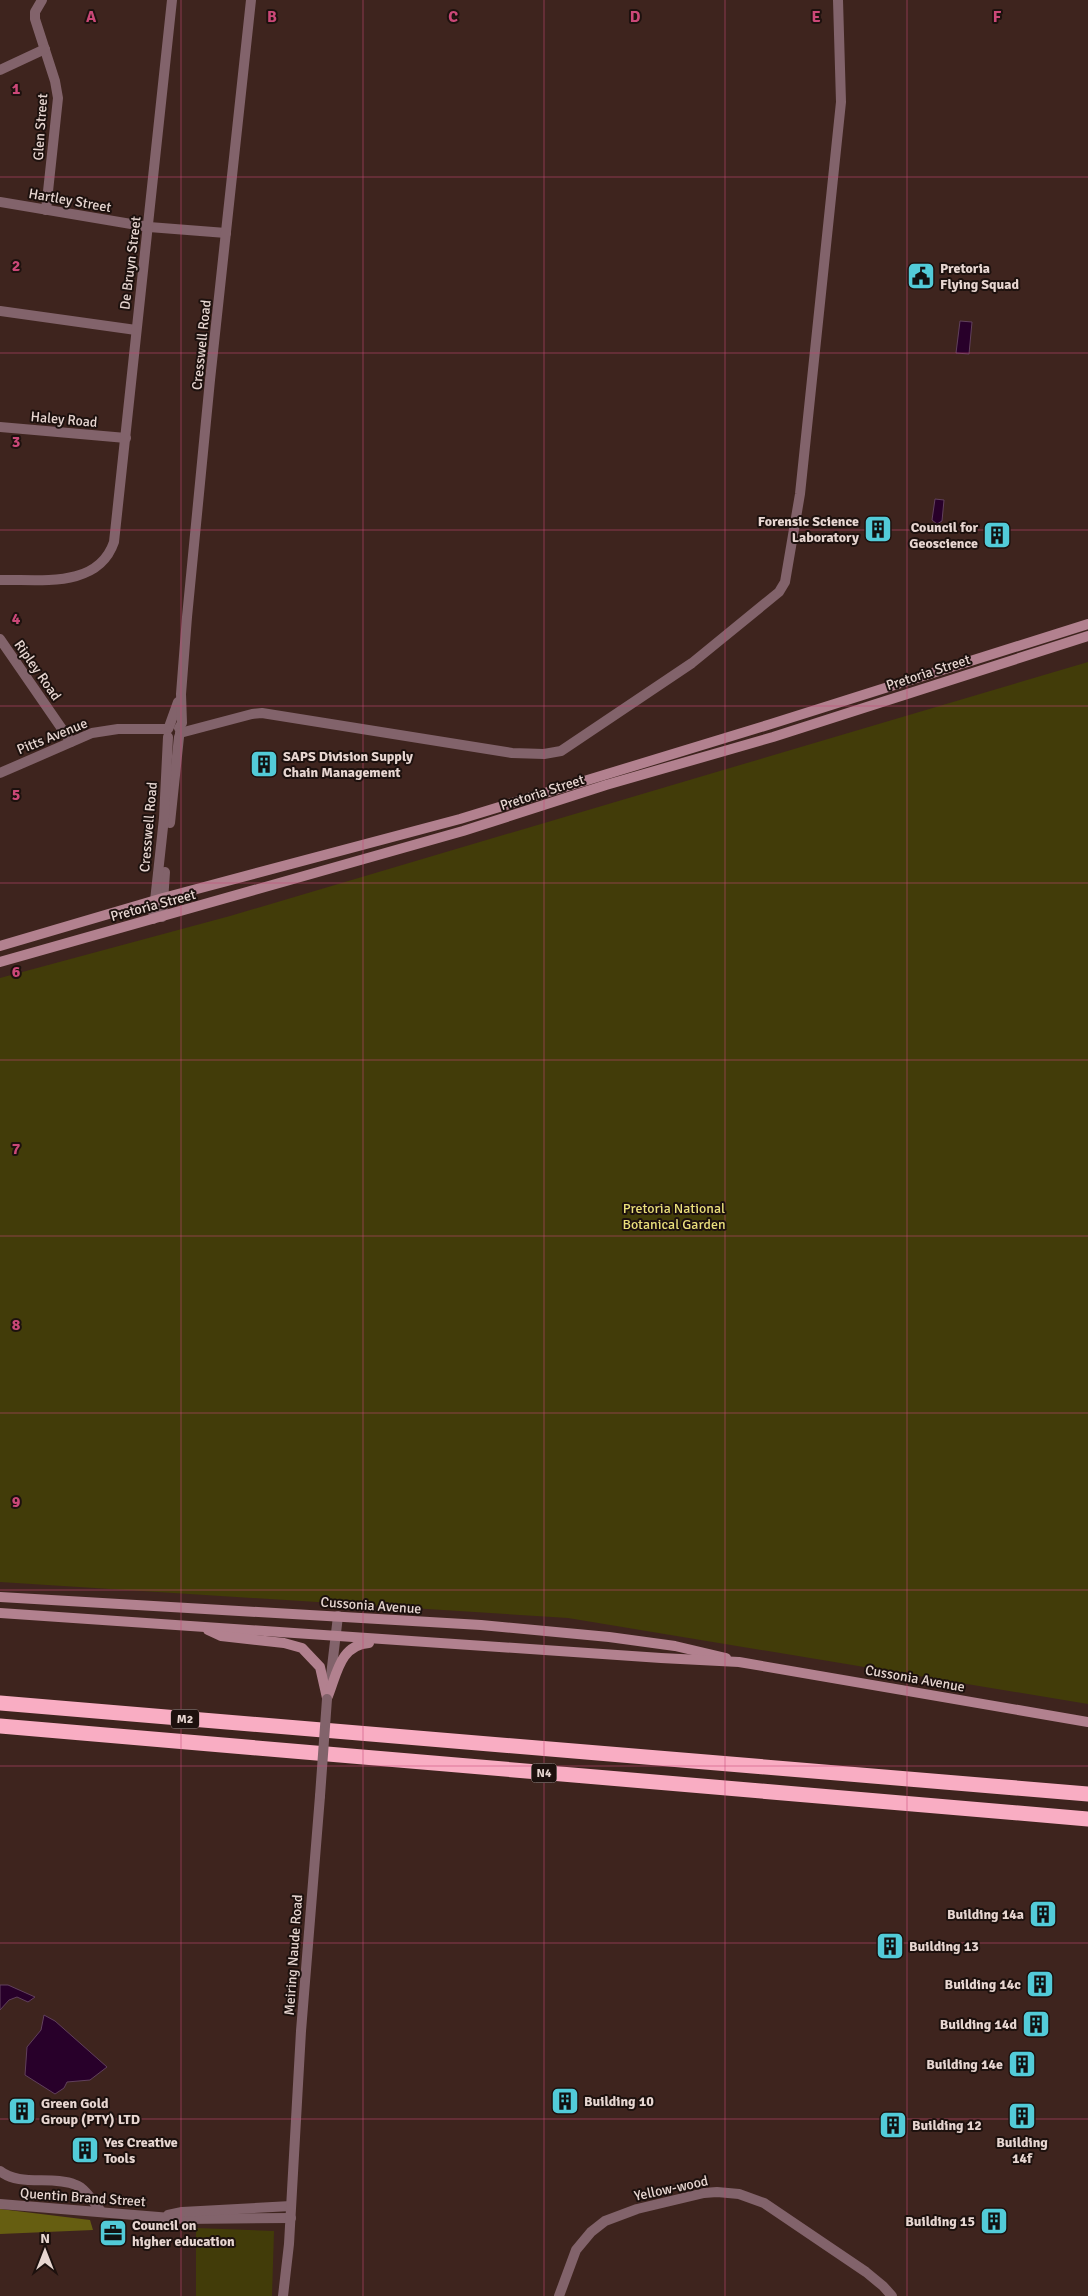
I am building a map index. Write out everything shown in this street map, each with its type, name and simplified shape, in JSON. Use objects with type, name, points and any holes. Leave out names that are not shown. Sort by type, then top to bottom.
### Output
[{"type":"highway","points":[[0,1695],[293,1722],[371,1735]]},
{"type":"highway","name":"M2","points":[[0,1703],[371,1735]]},
{"type":"highway","name":"N4","points":[[0,1726],[1088,1819]]},
{"type":"highway","name":"N4","points":[[371,1735],[532,1746],[1088,1794]]},
{"type":"main road","name":"Pretoria Street","points":[[0,946],[159,899],[460,819],[1088,624]]},
{"type":"main road","name":"Pretoria Street","points":[[0,962],[463,831],[606,786],[773,737],[1088,636]]},
{"type":"main road","name":"Cussonia Avenue","points":[[0,1597],[481,1625],[609,1637],[687,1648],[736,1661],[1088,1722]]},
{"type":"main road","name":"Cussonia Avenue","points":[[0,1613],[336,1637],[736,1661]]},
{"type":"main road","points":[[203,1627],[221,1636],[284,1643],[302,1648],[320,1667],[327,1699]]},
{"type":"main road","points":[[327,1699],[342,1660],[352,1647],[360,1644],[405,1641]]},
{"type":"street","name":"Glen Street","points":[[42,0],[35,12],[35,19],[55,81],[58,98],[46,210]]},
{"type":"street","name":"De Bruyn Street","points":[[0,580],[68,578],[86,574],[107,558],[114,542],[172,0]]},
{"type":"street","name":"Cresswell Road","points":[[158,918],[173,732],[182,723],[181,694],[251,0]]},
{"type":"street","points":[[173,732],[262,713],[512,753],[544,754],[561,752],[692,663],[779,592],[785,582],[800,494],[841,102],[838,0]]},
{"type":"street","points":[[0,70],[45,49]]},
{"type":"street","name":"Hartley Street","points":[[0,202],[149,227],[226,233]]},
{"type":"street","points":[[0,311],[136,330]]},
{"type":"street","name":"Haley Road","points":[[0,427],[126,438]]},
{"type":"street","name":"Ripley Road","points":[[0,639],[71,742]]},
{"type":"street","name":"Pitts Avenue","points":[[0,773],[71,742],[104,730],[145,728],[153,733],[173,732]]},
{"type":"street","name":"Meiring Naude Road","points":[[283,2296],[291,2206],[302,2013],[327,1699],[338,1616]]},
{"type":"street","points":[[0,2172],[6,2176],[18,2179],[52,2180],[77,2185],[100,2210]]},
{"type":"street","name":"Yellow-wood","points":[[559,2296],[576,2250],[590,2232],[605,2221],[637,2209],[704,2193],[717,2192],[739,2194],[764,2203],[866,2272],[892,2296]]},
{"type":"street","name":"Quentin Brand Street","points":[[0,2204],[191,2219],[290,2218]]},
{"type":"street","name":"Quentin Brand Street","points":[[165,2216],[182,2212],[291,2206]]},
{"type":"green space","name":"Pretoria National Botanical Garden","points":[[1088,662],[1088,1704],[568,1618],[0,1582],[0,978],[230,916]]},
{"type":"green space","points":[[196,2228],[274,2231],[272,2296],[196,2296]]},
{"type":"shaded area","points":[[960,321],[972,322],[969,354],[956,353]]},
{"type":"shaded area","points":[[935,499],[944,500],[942,521],[937,524],[932,520]]},
{"type":"shaded area","points":[[0,1985],[8,1985],[35,1997],[28,2002],[17,1997],[9,2000],[0,2010]]},
{"type":"shaded area","points":[[44,2015],[55,2021],[107,2067],[90,2080],[67,2082],[64,2088],[55,2094],[25,2075],[27,2047],[41,2030]]},
{"type":"shaded area","points":[[0,2209],[90,2220],[93,2230],[0,2234]]},
{"type":"place","name":"Pretoria Flying Squad","points":[[921,276]]},
{"type":"place","name":"Forensic Science Laboratory","points":[[878,529]]},
{"type":"place","name":"Council for Geoscience","points":[[997,535]]},
{"type":"place","name":"SAPS Division Supply Chain Management","points":[[264,764]]},
{"type":"place","name":"Building 14a","points":[[1043,1914]]},
{"type":"place","name":"Building 13","points":[[890,1946]]},
{"type":"place","name":"Building 14c","points":[[1040,1984]]},
{"type":"place","name":"Building 14d","points":[[1036,2024]]},
{"type":"place","name":"Building 14e","points":[[1022,2064]]},
{"type":"place","name":"Building 10","points":[[565,2101]]},
{"type":"place","name":"Green Gold Group (PTY) LTD","points":[[22,2111]]},
{"type":"place","name":"Building 14f","points":[[1022,2116]]},
{"type":"place","name":"Building 12","points":[[893,2125]]},
{"type":"place","name":"Yes Creative Tools","points":[[85,2150]]},
{"type":"place","name":"Building 15","points":[[994,2221]]},
{"type":"place","name":"Council on higher education","points":[[113,2233]]}]
